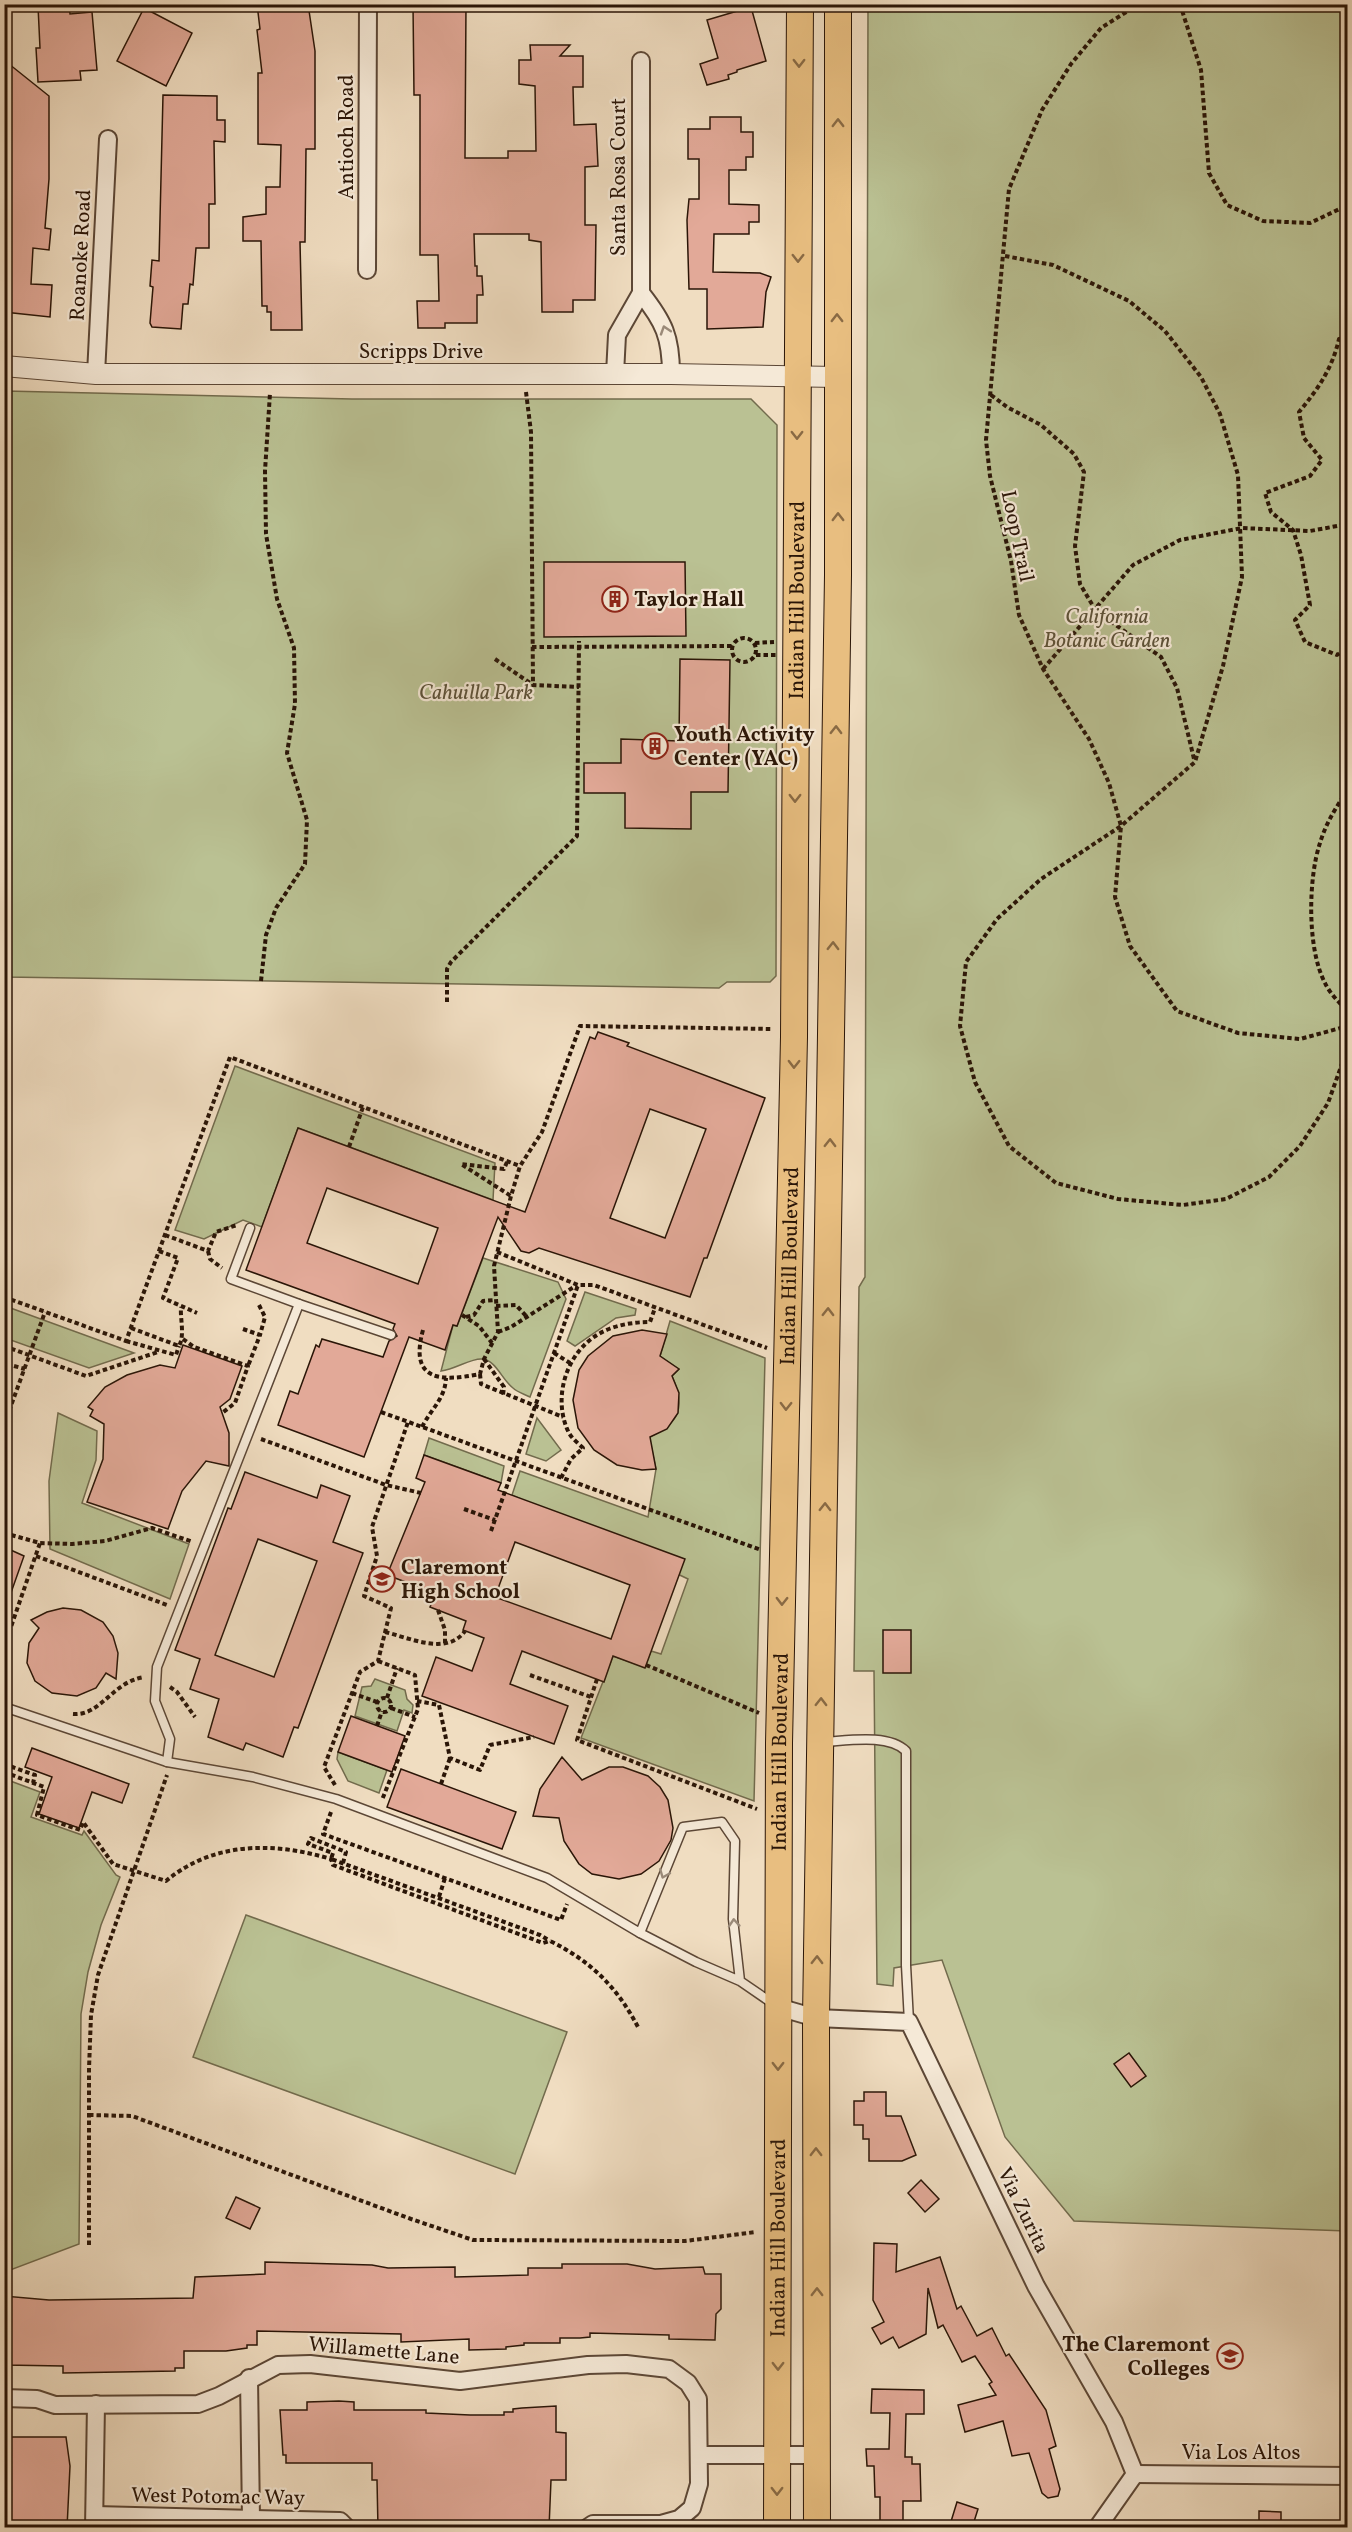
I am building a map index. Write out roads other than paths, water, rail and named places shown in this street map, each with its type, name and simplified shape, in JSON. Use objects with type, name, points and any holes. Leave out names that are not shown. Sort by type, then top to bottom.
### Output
[{"type":"main road","name":"Indian Hill Boulevard","points":[[777,2528],[779,1731],[795,1016],[800,4]]},
{"type":"main road","name":"Indian Hill Boulevard","points":[[817,2528],[816,2018],[838,575],[838,4]]},
{"type":"street","name":"Antioch Road","points":[[367,270],[368,4]]},
{"type":"street","name":"Santa Rosa Court","points":[[615,374],[617,335],[641,293],[641,61]]},
{"type":"street","name":"Roanoke Road","points":[[96,374],[108,139]]},
{"type":"street","points":[[641,293],[662,319],[671,348],[671,374]]},
{"type":"street","name":"Scripps Drive","points":[[4,366],[96,374],[671,374],[837,377]]},
{"type":"street","points":[[778,2007],[816,2018],[909,2022]]},
{"type":"street","name":"Via Zurita","points":[[909,2022],[1036,2286],[1114,2422],[1135,2474]]},
{"type":"street","name":"Willamette Lane","points":[[4,2398],[37,2399],[55,2404],[198,2403],[219,2396],[249,2378],[278,2365],[310,2364],[460,2381],[588,2365],[626,2364],[669,2369],[688,2383],[698,2399],[699,2484],[692,2508],[679,2518],[661,2524],[593,2524],[587,2528]]},
{"type":"street","points":[[249,2378],[251,2519]]},
{"type":"street","points":[[94,2521],[96,2404]]},
{"type":"street","points":[[700,2455],[817,2456]]},
{"type":"street","points":[[1097,2528],[1135,2474]]},
{"type":"street","name":"Via Los Altos","points":[[1135,2474],[1347,2476]]},
{"type":"street","name":"West Potomac Way","points":[[94,2521],[251,2519],[343,2524]]},
{"type":"lane","points":[[250,1228],[231,1279],[391,1335]]},
{"type":"lane","points":[[167,1762],[170,1738],[155,1701],[158,1667],[238,1455],[249,1435],[299,1304]]},
{"type":"lane","points":[[4,1707],[167,1762],[254,1777],[336,1799],[547,1878],[640,1933],[740,1982],[778,2007]]},
{"type":"lane","points":[[821,1742],[877,1741],[899,1744],[906,1751],[906,1965],[909,2022]]},
{"type":"lane","points":[[640,1933],[684,1827],[699,1823],[722,1822],[735,1841],[733,1919],[740,1982]]},
{"type":"place","name":"Taylor Hall","points":[[615,599]]},
{"type":"place","name":"Youth Activity Center (YAC)","points":[[655,746]]},
{"type":"place","name":"Claremont High School","points":[[382,1579]]},
{"type":"place","name":"The Claremont Colleges","points":[[1230,2356]]},
{"type":"park label","name":"California Botanic Garden","points":[[1107,628]]},
{"type":"park label","name":"Cahuilla Park","points":[[476,692]]}]
